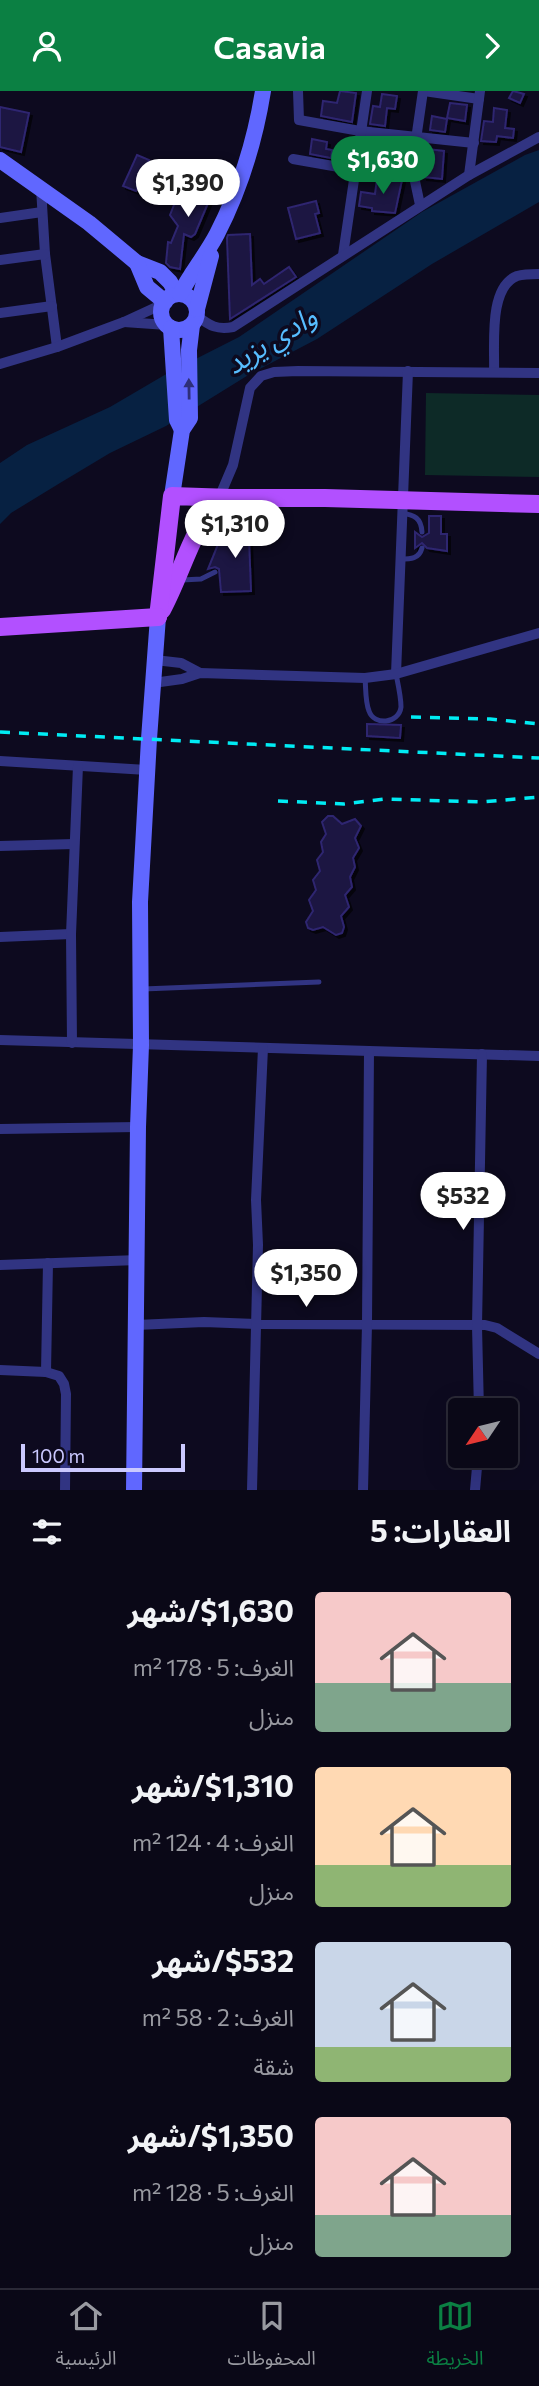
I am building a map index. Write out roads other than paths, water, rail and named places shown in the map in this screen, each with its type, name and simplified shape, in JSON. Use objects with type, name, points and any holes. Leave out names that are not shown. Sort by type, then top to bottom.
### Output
[{"type":"main road","points":[[169,581],[172,496],[183,423],[182,365],[217,234],[236,192],[247,158],[263,91]]},
{"type":"main road","points":[[0,160],[8,172],[41,188],[137,263],[160,272],[170,282],[171,299]]},
{"type":"main road","points":[[182,365],[169,327],[162,318],[171,299],[217,234]]},
{"type":"main road","points":[[171,299],[191,299],[196,317]]},
{"type":"main road","points":[[169,327],[182,330],[196,317]]},
{"type":"main road","points":[[172,496],[325,498],[402,507],[539,504]]},
{"type":"main road","points":[[134,1490],[141,1045],[140,891],[158,617],[169,581],[201,523],[225,498]]},
{"type":"main road","points":[[0,627],[158,617]]},
{"type":"street","points":[[298,91],[299,120],[360,131],[474,143]]},
{"type":"street","points":[[343,255],[368,91]]},
{"type":"street","points":[[421,205],[413,177],[413,156],[423,91],[479,95],[468,175]]},
{"type":"street","points":[[196,317],[218,329],[233,327],[468,175],[539,138]]},
{"type":"street","points":[[293,159],[356,170]]},
{"type":"street","points":[[41,188],[45,254],[57,347]]},
{"type":"street","points":[[0,218],[42,212]]},
{"type":"street","points":[[0,260],[45,254]]},
{"type":"street","points":[[494,372],[498,298],[510,280],[525,274],[539,274]]},
{"type":"street","points":[[0,364],[57,347],[124,322],[171,299]]},
{"type":"street","points":[[0,313],[52,306]]},
{"type":"street","points":[[124,322],[169,327]]},
{"type":"street","points":[[225,498],[250,388],[261,376],[274,372],[298,371],[539,373]]},
{"type":"street","points":[[396,674],[408,371]]},
{"type":"street","points":[[153,683],[182,679],[200,673],[365,678],[396,674],[539,633]]},
{"type":"street","points":[[155,660],[181,663],[200,673]]},
{"type":"street","points":[[0,761],[147,770]]},
{"type":"street","points":[[72,1042],[71,934],[78,766]]},
{"type":"street","points":[[0,846],[74,844]]},
{"type":"street","points":[[0,937],[71,934]]},
{"type":"street","points":[[0,1040],[539,1056]]},
{"type":"street","points":[[252,1490],[257,1200],[263,1048]]},
{"type":"street","points":[[363,1490],[369,1051]]},
{"type":"street","points":[[478,1398],[482,1053]]},
{"type":"street","points":[[0,1129],[138,1127]]},
{"type":"street","points":[[0,1265],[138,1260]]},
{"type":"street","points":[[46,1372],[48,1263]]},
{"type":"street","points":[[136,1325],[204,1322],[492,1326],[539,1354]]},
{"type":"street","points":[[0,1370],[46,1372],[59,1376],[64,1384],[65,1490]]},
{"type":"street","points":[[475,1490],[477,1468]]},
{"type":"lane","points":[[225,498],[228,540]]},
{"type":"lane","points":[[402,507],[417,518],[422,533]]},
{"type":"lane","points":[[400,559],[415,558],[422,548]]},
{"type":"lane","points":[[169,581],[201,579],[215,572]]},
{"type":"lane","points":[[365,678],[369,711],[377,720],[390,721],[401,706],[396,674]]},
{"type":"lane","points":[[140,990],[318,982]]},
{"type":"water","name":"وادي يزيد","points":[[539,150],[539,202],[432,264],[317,339],[250,374],[166,426],[110,453],[11,513],[0,524],[0,463],[27,445],[110,407],[168,373],[239,337],[422,212],[525,155]]},
{"type":"railway","points":[[411,717],[490,719],[539,724]]},
{"type":"railway","points":[[0,732],[539,758]]},
{"type":"railway","points":[[278,801],[344,804],[385,799],[482,802],[539,797]]}]
